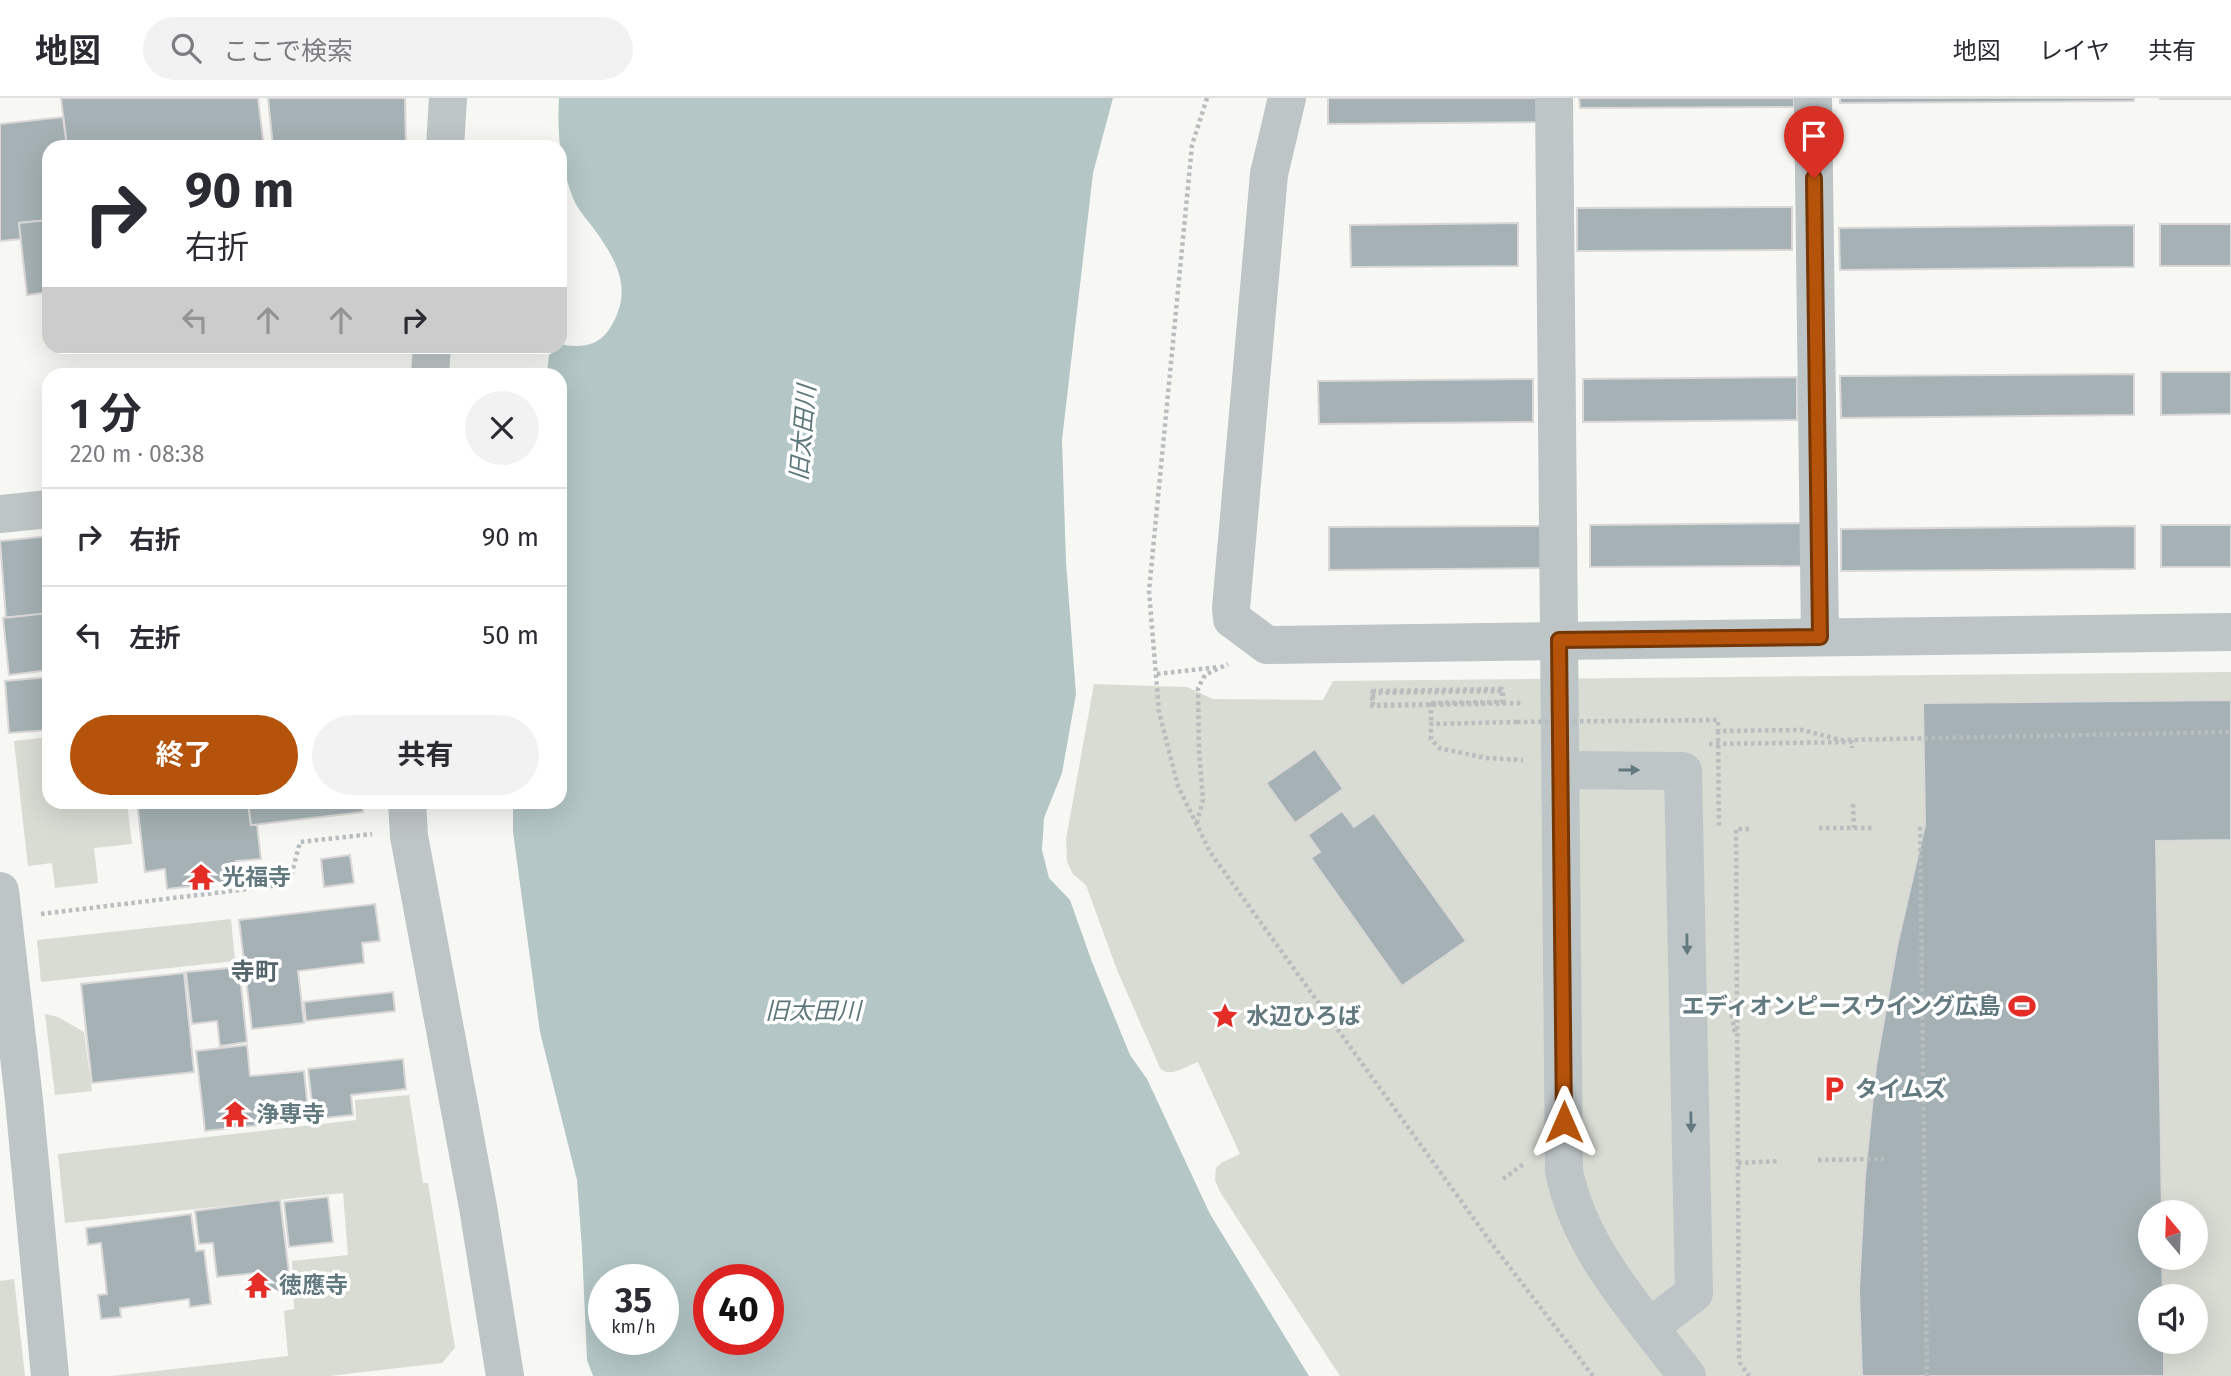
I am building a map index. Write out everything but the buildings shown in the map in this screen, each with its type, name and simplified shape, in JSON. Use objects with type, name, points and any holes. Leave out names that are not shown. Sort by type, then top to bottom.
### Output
[{"type":"street","points":[[445,140],[448,98]]},
{"type":"street","points":[[1287,98],[1269,174],[1231,608],[1232,619],[1267,645],[2231,632]]},
{"type":"street","points":[[1554,98],[1559,640],[1545,765],[1564,1171],[1569,1198],[1592,1249],[1687,1376]]},
{"type":"street","points":[[1813,98],[1820,637]]},
{"type":"street","points":[[0,514],[42,510]]},
{"type":"street","points":[[1545,765],[1683,771],[1694,1293],[1650,1327]]},
{"type":"street","points":[[407,809],[409,836],[478,1207],[494,1375]]},
{"type":"street","points":[[0,891],[50,1376]]},
{"type":"path","points":[[1207,98],[1192,145],[1149,591],[1159,712],[1178,786],[1210,852],[1492,1244],[1593,1376]]},
{"type":"path","points":[[1196,824],[1203,800],[1198,688],[1205,675],[1267,645]]},
{"type":"path","points":[[1157,674],[1221,667]]},
{"type":"path","points":[[1523,703],[1372,706],[1372,693],[1385,693],[1398,692],[1450,692],[1464,691],[1490,691],[1503,691],[1503,702],[1373,705],[1373,691],[1502,689],[1502,702],[1431,703],[1431,724],[1431,739],[1439,748],[1486,758],[1545,765]]},
{"type":"path","points":[[1431,724],[1718,720],[1718,826]]},
{"type":"path","points":[[1718,731],[1803,730],[1840,740],[2231,733]]},
{"type":"path","points":[[1703,744],[1852,742],[1853,748]]},
{"type":"path","points":[[1853,804],[1854,828]]},
{"type":"path","points":[[1920,827],[1927,1376]]},
{"type":"path","points":[[1819,828],[1872,828]]},
{"type":"path","points":[[1749,829],[1736,829],[1739,1355],[1740,1363],[1749,1376]]},
{"type":"path","points":[[37,914],[289,884],[300,842],[377,833]]},
{"type":"path","points":[[1818,1160],[1884,1158]]},
{"type":"path","points":[[1738,1163],[1779,1161]]},
{"type":"shaded area","points":[[2231,672],[2231,1376],[1340,1376],[1220,1192],[1215,1180],[1216,1168],[1240,1154],[1198,1062],[1173,1072],[1160,1068],[1117,970],[1086,885],[1073,874],[1067,862],[1066,839],[1094,684],[1187,687],[1213,699],[1323,700],[1333,681]]},
{"type":"shaded area","points":[[42,738],[42,809],[128,809],[132,844],[94,848],[98,883],[55,888],[52,863],[28,866],[14,741]]},
{"type":"shaded area","points":[[231,919],[235,961],[41,982],[37,940]]},
{"type":"shaded area","points":[[45,1014],[58,1017],[84,1032],[92,1091],[55,1095]]},
{"type":"shaded area","points":[[409,1095],[423,1183],[428,1183],[455,1348],[442,1363],[329,1376],[112,1376],[288,1356],[284,1311],[294,1309],[292,1261],[348,1255],[343,1193],[65,1223],[58,1154],[356,1120],[355,1100]]},
{"type":"shaded area","points":[[14,1279],[25,1376],[0,1376],[0,1281]]},
{"type":"water","name":"旧太田川","points":[[559,98],[1113,98],[1093,173],[1062,440],[1066,562],[1076,694],[1062,773],[1044,818],[1042,850],[1049,878],[1070,900],[1130,1055],[1147,1079],[1210,1214],[1309,1376],[593,1376],[587,1360],[577,1180],[540,1032],[513,832],[513,809],[567,809],[567,368],[548,368],[549,355],[567,354],[567,345],[586,345],[603,336],[616,317],[622,291],[610,254],[573,198],[567,178],[567,140],[559,140]]},
{"type":"place","name":"光福寺","points":[[201,877]]},
{"type":"place","name":"エディオンピースウイング広島","points":[[2022,1006]]},
{"type":"place","name":"水辺ひろば","points":[[1225,1016]]},
{"type":"place","name":"タイムズ","points":[[1834,1089]]},
{"type":"place","name":"浄専寺","points":[[235,1114]]},
{"type":"place","name":"徳應寺","points":[[258,1285]]},
{"type":"district","name":"寺町","points":[[255,972]]},
{"type":"route","points":[[1564,1122],[1559,640],[1820,637],[1814,178]]}]
